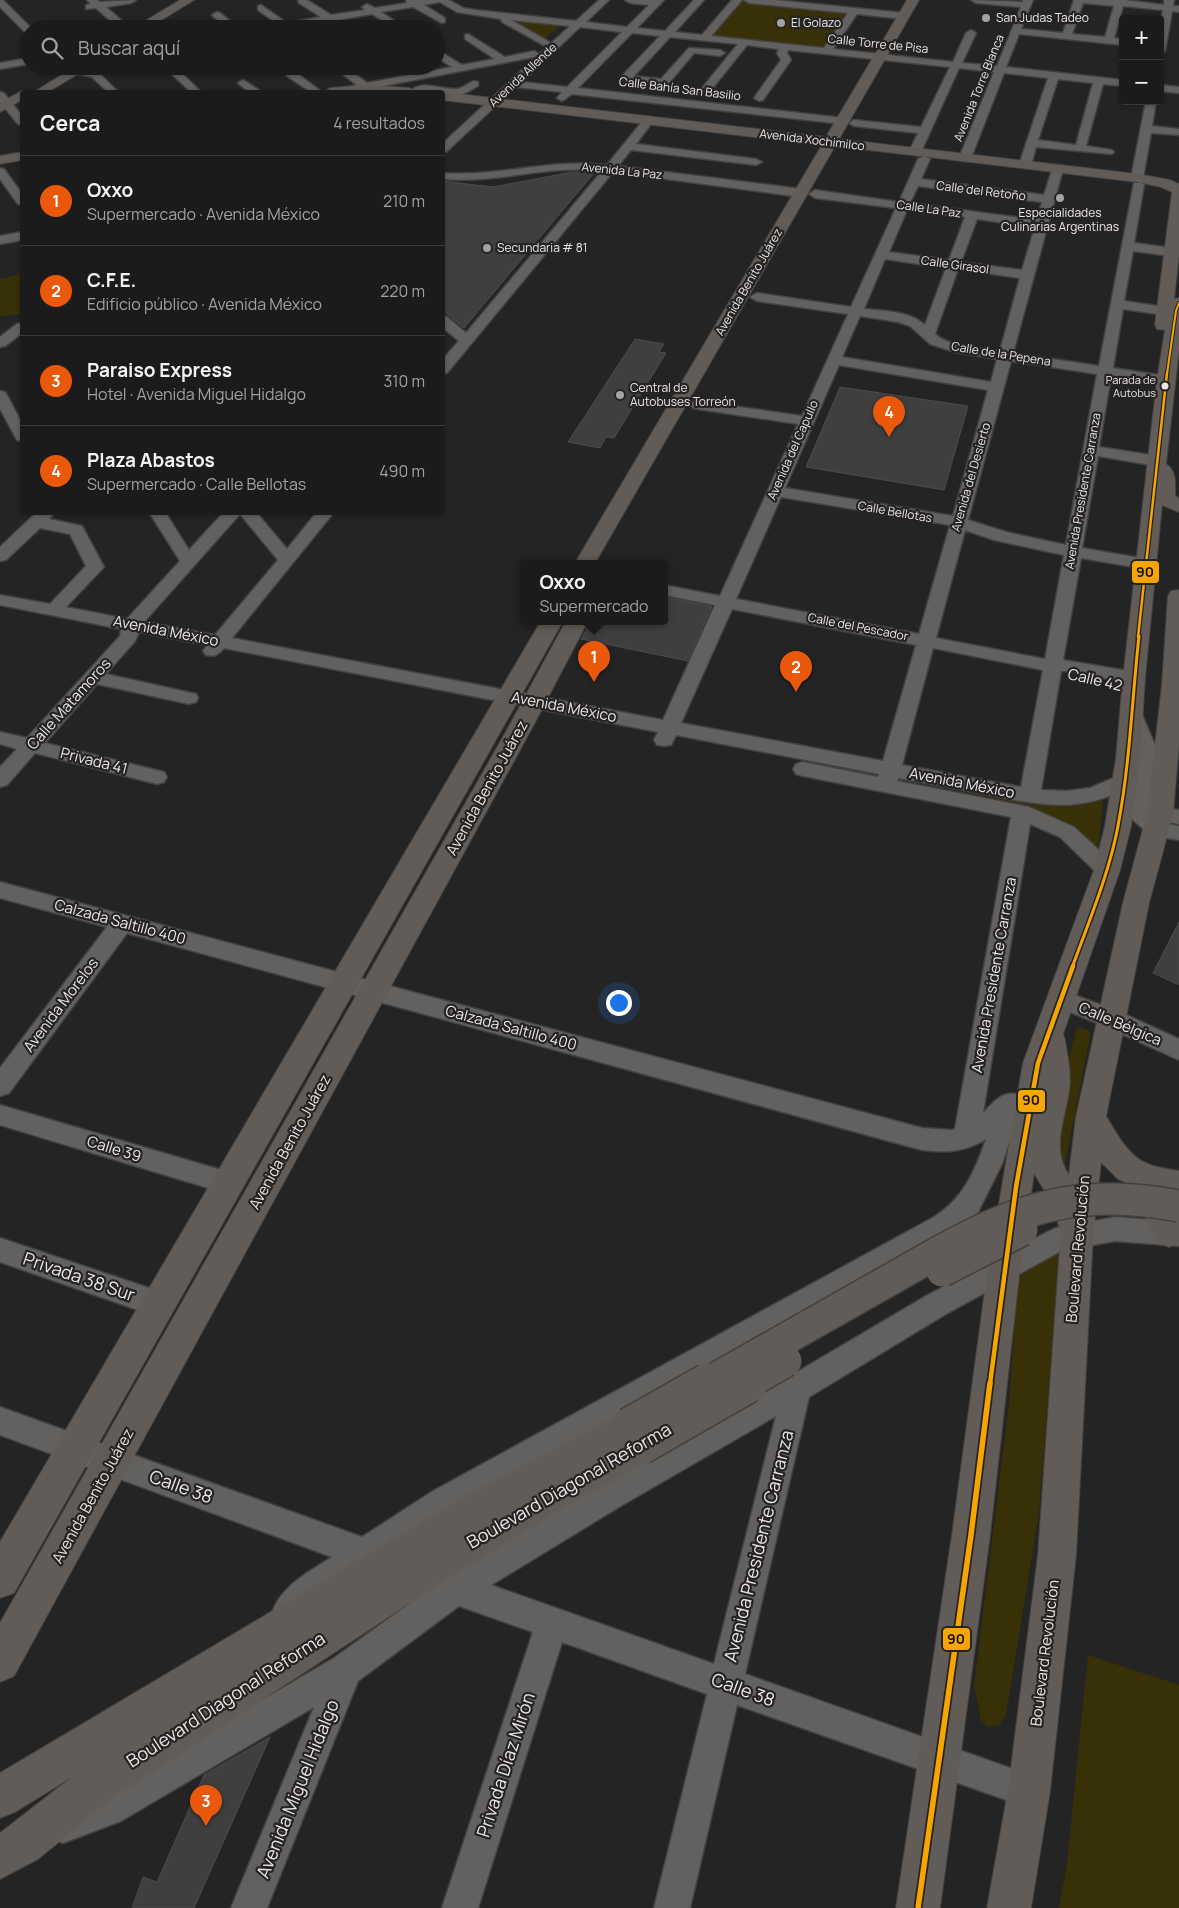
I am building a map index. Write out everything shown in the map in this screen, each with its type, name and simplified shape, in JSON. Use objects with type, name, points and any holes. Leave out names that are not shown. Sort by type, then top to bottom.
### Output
[{"type":"main road","points":[[154,20],[188,0]]},
{"type":"main road","points":[[165,20],[199,0]]},
{"type":"main road","name":"Avenida Benito Juárez","points":[[696,400],[693,395],[705,371],[702,363],[770,259],[885,57],[913,0]]},
{"type":"main road","name":"Avenida Benito Juárez","points":[[885,57],[904,32],[923,0]]},
{"type":"main road","points":[[904,16],[906,18],[904,32]]},
{"type":"main road","points":[[31,90],[62,75]]},
{"type":"main road","points":[[49,90],[67,75]]},
{"type":"main road","points":[[349,90],[381,90]]},
{"type":"main road","points":[[7,105],[20,96]]},
{"type":"main road","name":"Avenida Xochimilco","points":[[445,97],[485,104],[1138,182]]},
{"type":"main road","name":"Avenida Xochimilco","points":[[445,102],[551,109],[647,123]]},
{"type":"main road","points":[[0,154],[20,150]]},
{"type":"main road","points":[[0,160],[20,156]]},
{"type":"main road","name":"Avenida Xochimilco","points":[[919,156],[965,158],[1025,165],[1057,172]]},
{"type":"main road","points":[[918,1908],[971,1535],[1004,1268],[1038,1063],[1107,870],[1118,826],[1125,780],[1157,461],[1172,386],[1176,311],[1172,307],[1179,190]]},
{"type":"main road","points":[[1176,256],[1179,277]]},
{"type":"main road","name":"Avenida Benito Juárez","points":[[587,560],[696,400],[757,297],[770,259]]},
{"type":"main road","points":[[1157,461],[1164,472],[1165,496],[1172,503],[1179,506]]},
{"type":"main road","points":[[608,560],[664,464]]},
{"type":"main road","points":[[600,538],[608,544],[608,560]]},
{"type":"main road","name":"Boulevard Revolución","points":[[1009,1908],[1029,1791],[1057,1555],[1077,1236],[1091,1117],[1136,903],[1169,823],[1172,692],[1179,596]]},
{"type":"main road","name":"Avenida Benito Juárez","points":[[0,1662],[374,991],[518,705],[550,625]]},
{"type":"main road","name":"Avenida Benito Juárez","points":[[0,1579],[343,983],[518,705],[574,625]]},
{"type":"main road","points":[[1050,1031],[1055,1080],[1044,1139],[1046,1161],[1050,1173],[1063,1193],[1077,1236]]},
{"type":"main road","points":[[1091,1117],[1112,1153],[1177,1211]]},
{"type":"main road","name":"Boulevard Diagonal Reforma","points":[[0,1797],[477,1510],[635,1436],[939,1272],[1014,1234],[1040,1224],[1071,1216],[1109,1213],[1147,1216],[1177,1211]]},
{"type":"main road","name":"Boulevard Diagonal Reforma","points":[[11,1850],[98,1782],[392,1592],[538,1502],[635,1436]]},
{"type":"street","points":[[80,0],[93,4],[114,20]]},
{"type":"street","points":[[93,4],[131,0]]},
{"type":"street","points":[[356,0],[387,20]]},
{"type":"street","points":[[320,20],[412,2],[438,0]]},
{"type":"street","name":"Calle Torre de Pisa","points":[[443,0],[466,12],[498,16],[1119,82]]},
{"type":"street","name":"Avenida Allende","points":[[445,134],[514,84],[594,0]]},
{"type":"street","name":"Avenida Allende","points":[[445,147],[545,43],[604,0]]},
{"type":"street","points":[[630,0],[658,1]]},
{"type":"street","points":[[698,0],[626,78],[664,82],[692,50],[734,55]]},
{"type":"street","points":[[704,38],[736,0]]},
{"type":"street","points":[[750,0],[904,16]]},
{"type":"street","points":[[976,0],[1027,2]]},
{"type":"street","points":[[1067,36],[1081,0],[1168,4],[1179,9]]},
{"type":"street","points":[[302,1],[332,20]]},
{"type":"street","points":[[551,109],[658,1]]},
{"type":"street","points":[[0,2],[20,22]]},
{"type":"street","points":[[412,2],[438,20]]},
{"type":"street","name":"Avenida Torre Blanca","points":[[965,158],[1027,2]]},
{"type":"street","points":[[1109,40],[1120,2]]},
{"type":"street","points":[[93,4],[106,20]]},
{"type":"street","points":[[1164,38],[1168,4]]},
{"type":"street","points":[[261,8],[278,20]]},
{"type":"street","points":[[826,51],[854,10]]},
{"type":"street","points":[[217,15],[223,20]]},
{"type":"street","points":[[498,16],[545,43]]},
{"type":"street","points":[[445,20],[447,19],[453,23]]},
{"type":"street","points":[[1016,31],[1119,41]]},
{"type":"street","name":"Avenida del Capullo","points":[[666,734],[914,182],[925,131],[971,33]]},
{"type":"street","points":[[456,34],[463,38],[468,34],[504,60]]},
{"type":"street","points":[[703,93],[744,42]]},
{"type":"street","points":[[759,98],[786,60],[782,53],[785,46]]},
{"type":"street","points":[[445,71],[534,54]]},
{"type":"street","points":[[445,58],[460,68]]},
{"type":"street","points":[[0,62],[20,59]]},
{"type":"street","points":[[0,66],[20,63]]},
{"type":"street","points":[[95,75],[111,90]]},
{"type":"street","points":[[168,75],[180,90]]},
{"type":"street","points":[[171,75],[193,90]]},
{"type":"street","points":[[292,75],[314,90]]},
{"type":"street","points":[[349,75],[364,86]]},
{"type":"street","points":[[349,90],[424,75]]},
{"type":"street","points":[[1025,165],[1054,76]]},
{"type":"street","points":[[1080,149],[1099,80]]},
{"type":"street","points":[[243,83],[252,90]]},
{"type":"street","points":[[445,91],[460,93],[474,84]]},
{"type":"street","name":"Calle Bahía San Basilio","points":[[514,84],[925,131]]},
{"type":"street","points":[[1164,88],[1179,90]]},
{"type":"street","points":[[418,90],[436,90]]},
{"type":"street","points":[[7,105],[20,120]]},
{"type":"street","name":"Avenida Presidente Carranza","points":[[966,1138],[1127,246],[1150,105]]},
{"type":"street","points":[[445,366],[647,123]]},
{"type":"street","points":[[1146,129],[1179,132]]},
{"type":"street","points":[[1032,143],[1108,152]]},
{"type":"street","points":[[628,146],[756,162]]},
{"type":"street","points":[[571,156],[582,165]]},
{"type":"street","name":"Avenida La Paz","points":[[445,176],[474,179],[491,178],[582,165],[808,193]]},
{"type":"street","points":[[0,171],[20,198]]},
{"type":"street","name":"Avenida del Desierto","points":[[888,777],[1057,172]]},
{"type":"street","name":"Calle del Retoño","points":[[914,182],[1049,199]]},
{"type":"street","name":"Calle La Paz","points":[[808,193],[1042,224]]},
{"type":"street","points":[[928,336],[972,214]]},
{"type":"street","points":[[0,240],[20,236]]},
{"type":"street","points":[[1127,246],[1176,256]]},
{"type":"street","name":"Calle Girasol","points":[[881,255],[1028,275]]},
{"type":"street","name":"Calle de la Pepena","points":[[757,297],[909,320],[915,323],[928,336],[944,345],[1104,371],[1172,386]]},
{"type":"street","points":[[1116,304],[1172,307]]},
{"type":"street","points":[[445,323],[464,344]]},
{"type":"street","points":[[3,341],[20,328]]},
{"type":"street","points":[[445,335],[464,344]]},
{"type":"street","points":[[3,341],[20,341]]},
{"type":"street","points":[[834,360],[996,387]]},
{"type":"street","points":[[0,395],[20,433]]},
{"type":"street","points":[[696,400],[806,421]]},
{"type":"street","points":[[1090,450],[1157,461]]},
{"type":"street","name":"Calle Bellotas","points":[[775,491],[959,522],[1018,541],[1146,564]]},
{"type":"street","points":[[159,515],[188,561]]},
{"type":"street","name":"Calle Matamoros","points":[[0,780],[92,678],[188,561],[230,515]]},
{"type":"street","points":[[250,515],[287,560]]},
{"type":"street","points":[[215,647],[324,515]]},
{"type":"street","points":[[0,556],[36,516]]},
{"type":"street","points":[[0,535],[36,516],[76,530],[95,567],[54,610]]},
{"type":"street","name":"Calle del Pescador","points":[[668,591],[1052,666]]},
{"type":"street","name":"Avenida México","points":[[0,600],[54,610],[130,631]]},
{"type":"street","name":"Avenida México","points":[[0,612],[130,631],[1026,804],[1074,799],[1102,792],[1125,780]]},
{"type":"street","name":"Calle 42","points":[[1052,666],[1066,675],[1133,693]]},
{"type":"street","points":[[92,678],[189,698]]},
{"type":"street","points":[[1133,693],[1145,745],[1140,815],[1169,823]]},
{"type":"street","name":"Privada 41","points":[[0,738],[157,777]]},
{"type":"street","name":"Avenida México","points":[[1026,804],[1067,832],[1107,870]]},
{"type":"street","name":"Calzada Saltillo 400","points":[[1,891],[922,1139],[944,1142],[966,1138],[983,1130],[1011,1102]]},
{"type":"street","name":"Avenida Morelos","points":[[0,1086],[122,923]]},
{"type":"street","name":"Calle Bélgica","points":[[1061,998],[1179,1050]]},
{"type":"street","points":[[261,1640],[312,1588],[444,1502],[914,1243],[959,1214],[971,1201],[987,1169],[1011,1102],[1038,1063]]},
{"type":"street","name":"Calle 39","points":[[0,1115],[228,1183]]},
{"type":"street","points":[[11,1850],[68,1824],[109,1809],[346,1670],[456,1589],[613,1493],[797,1388],[936,1305],[1056,1240],[1115,1229],[1177,1211]]},
{"type":"street","points":[[914,1243],[930,1250],[943,1262],[949,1278],[946,1294],[936,1305]]},
{"type":"street","name":"Privada 38 Sur","points":[[0,1250],[158,1304]]},
{"type":"street","name":"Avenida Presidente Carranza","points":[[672,1908],[797,1388]]},
{"type":"street","name":"Calle 38","points":[[0,1421],[363,1553]]},
{"type":"street","name":"Calle 38","points":[[456,1589],[1029,1791]]},
{"type":"street","name":"Privada Díaz Mirón","points":[[460,1908],[552,1623]]},
{"type":"street","name":"Avenida Miguel Hidalgo","points":[[249,1908],[346,1670]]},
{"type":"shaded area","name":"El Golazo","points":[[739,0],[851,11],[824,50],[707,37]]},
{"type":"shaded area","points":[[514,20],[561,25],[544,39]]},
{"type":"shaded area","points":[[20,274],[20,314],[0,316],[0,279]]},
{"type":"shaded area","points":[[960,792],[1029,804],[1058,805],[1103,801],[1098,850],[1029,808]]},
{"type":"shaded area","points":[[1079,1027],[1089,1031],[1090,1037],[1064,1169],[1051,1132],[1076,1030]]},
{"type":"shaded area","points":[[1060,1245],[1039,1513],[1006,1715],[999,1725],[988,1727],[981,1720],[974,1686],[1009,1404],[1018,1274]]},
{"type":"shaded area","points":[[1088,1655],[1179,1685],[1179,1908],[1059,1908],[1067,1864]]},
{"type":"building","name":"Secundaria # 81","points":[[572,172],[594,173],[464,328],[445,312],[445,181],[493,187]]},
{"type":"building","name":"Central de Autobuses Torreón","points":[[635,339],[664,344],[659,352],[666,353],[614,438],[606,437],[600,448],[568,442]]},
{"type":"building","points":[[840,387],[968,406],[944,490],[806,467]]},
{"type":"building","points":[[668,598],[712,606],[688,661],[581,639],[589,625],[668,625]]},
{"type":"building","points":[[1179,922],[1179,985],[1153,973]]},
{"type":"building","points":[[270,1737],[194,1908],[132,1908],[143,1877],[157,1882],[204,1775]]},
{"type":"transit line","name":"90","points":[[918,1908],[971,1535],[1004,1268],[1038,1063],[1107,870],[1118,826],[1128,758],[1134,678],[1166,380],[1176,311],[1179,303]]},
{"type":"place","name":"San Judas Tadeo","points":[[986,18]]},
{"type":"place","name":"El Golazo","points":[[781,23]]},
{"type":"place","name":"Especialidades Culinarias Argentinas","points":[[1060,198]]},
{"type":"place","name":"Secundaria # 81","points":[[487,248]]},
{"type":"place","name":"Parada de Autobus","points":[[1165,386]]},
{"type":"place","name":"Central de Autobuses Torreón","points":[[620,395]]},
{"type":"place","name":"Plaza Abastos","points":[[889,437]]},
{"type":"place","name":"Oxxo","points":[[594,682]]},
{"type":"place","name":"C.F.E.","points":[[796,692]]},
{"type":"place","name":"Paraiso Express","points":[[206,1826]]}]
